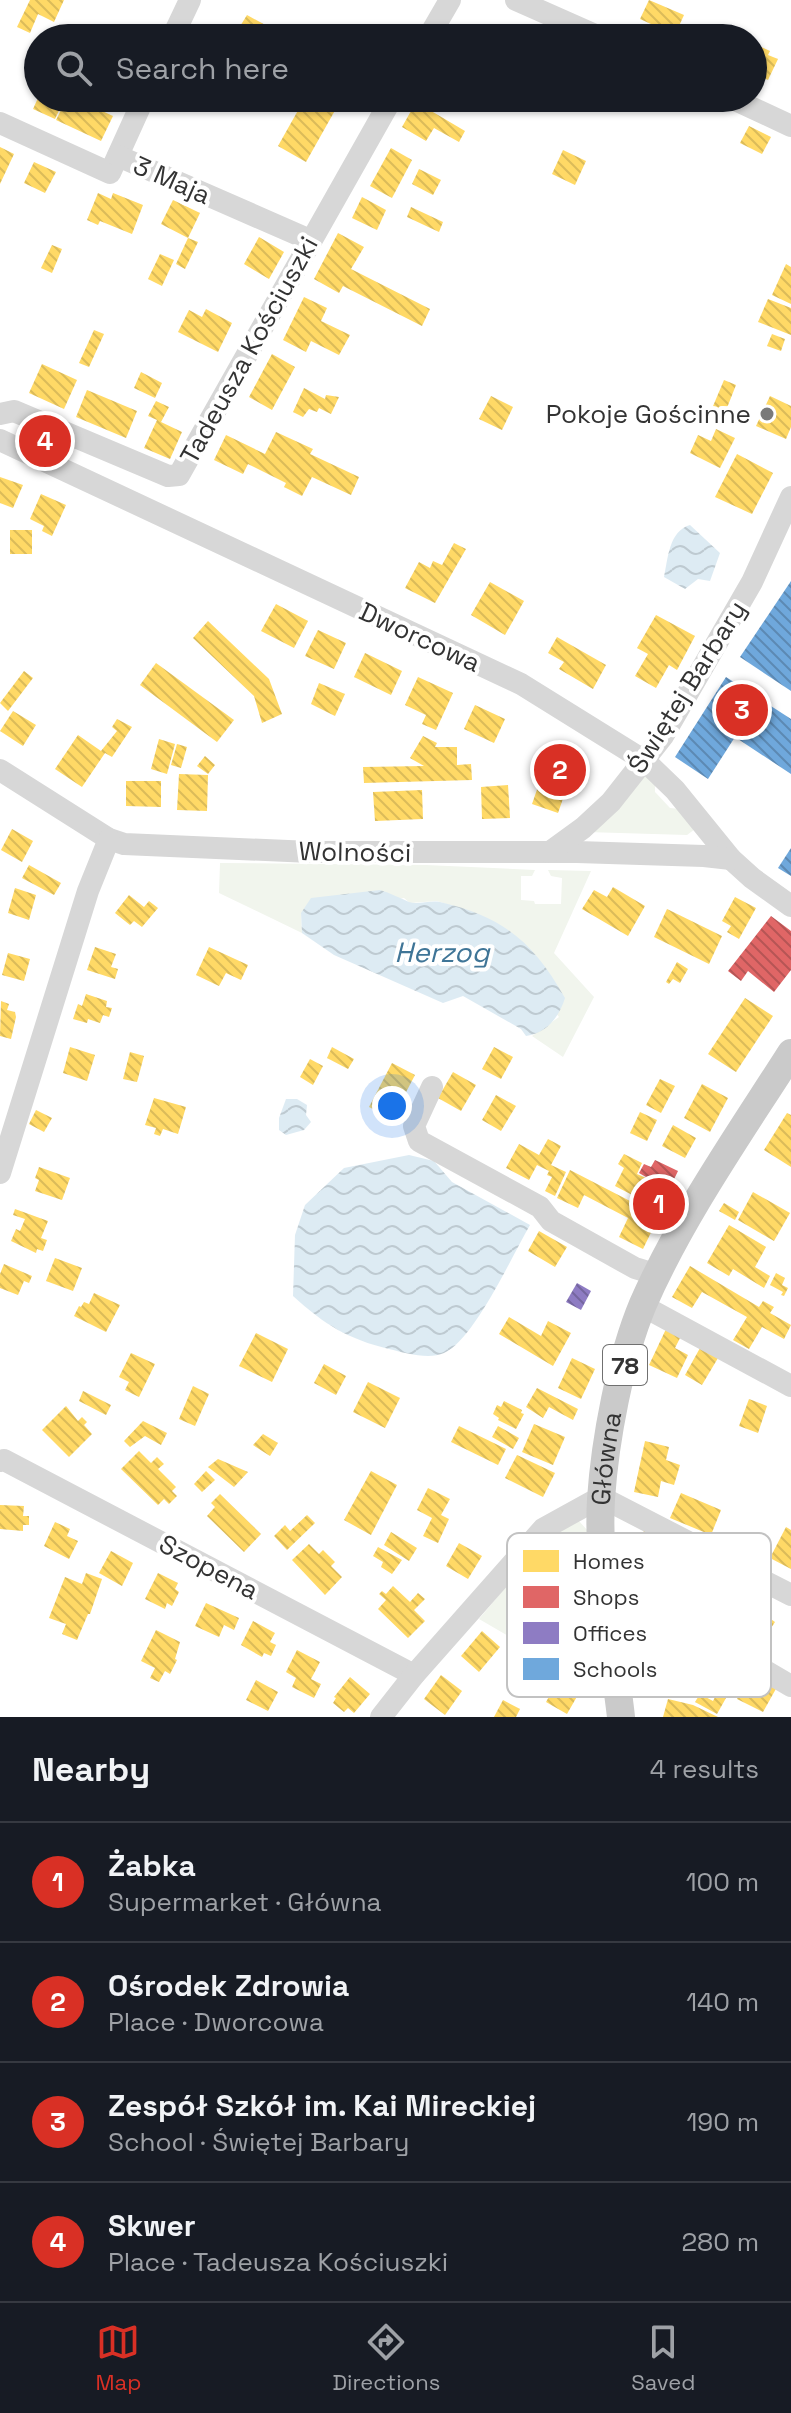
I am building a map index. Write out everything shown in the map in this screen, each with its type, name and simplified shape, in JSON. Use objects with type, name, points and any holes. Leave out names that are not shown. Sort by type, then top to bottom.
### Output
[{"type":"main road","name":"Główna","points":[[603,1533],[601,1497],[615,1397],[643,1306],[673,1244],[791,1054]]},
{"type":"main road","name":"Główna","points":[[619,1697],[621,1717]]},
{"type":"street","points":[[179,24],[190,0]]},
{"type":"street","points":[[436,24],[450,0]]},
{"type":"street","points":[[516,0],[570,24]]},
{"type":"street","points":[[118,156],[138,112]]},
{"type":"street","name":"Tadeusza Kościuszki","points":[[0,414],[14,411],[168,476],[179,475],[384,112]]},
{"type":"street","points":[[761,112],[791,126]]},
{"type":"street","name":"3 Maja","points":[[0,123],[110,173],[118,156],[310,240]]},
{"type":"street","name":"Dworcowa","points":[[0,440],[521,684],[645,761],[675,790],[731,859],[791,906]]},
{"type":"street","name":"Świętej Barbary","points":[[550,852],[611,802],[663,736],[752,582],[791,497]]},
{"type":"street","name":"Wolności","points":[[0,770],[109,839],[124,844],[325,852],[550,852],[731,859]]},
{"type":"street","points":[[0,1173],[88,891],[109,839]]},
{"type":"street","points":[[432,1087],[414,1126],[419,1141],[540,1207],[551,1221],[611,1255],[635,1268],[658,1275]]},
{"type":"street","points":[[643,1306],[791,1386]]},
{"type":"street","name":"Szopena","points":[[1,1460],[414,1675]]},
{"type":"street","points":[[539,1533],[601,1497],[671,1533]]},
{"type":"street","points":[[381,1717],[507,1570]]},
{"type":"street","points":[[771,1585],[791,1595]]},
{"type":"street","points":[[771,1674],[791,1686]]},
{"type":"shaded area","points":[[644,774],[655,782],[655,792],[670,808],[680,809],[695,829],[687,835],[586,832]]},
{"type":"shaded area","points":[[220,863],[426,865],[535,870],[532,876],[521,876],[521,900],[534,901],[535,904],[561,904],[562,878],[551,876],[548,870],[591,871],[554,953],[594,997],[563,1057],[532,1036],[559,1017],[474,913],[437,901],[410,903],[404,898],[301,913],[302,933],[219,893]]},
{"type":"shaded area","points":[[579,1521],[588,1533],[551,1533],[558,1525]]},
{"type":"shaded area","points":[[507,1586],[507,1635],[479,1619]]},
{"type":"water","points":[[690,525],[720,553],[710,581],[698,579],[685,589],[664,577],[674,539]]},
{"type":"water","name":"Herzog","points":[[380,890],[413,903],[436,902],[462,908],[499,924],[528,947],[553,978],[565,998],[556,1018],[546,1028],[526,1036],[521,1029],[463,996],[443,1003],[334,955],[302,933],[301,913],[311,898]]},
{"type":"water","points":[[286,1099],[297,1099],[307,1105],[306,1115],[311,1122],[304,1130],[286,1135],[279,1130],[279,1118]]},
{"type":"water","points":[[409,1155],[434,1161],[452,1182],[530,1225],[492,1296],[468,1332],[444,1353],[431,1356],[395,1351],[349,1335],[327,1323],[293,1296],[295,1235],[305,1205],[344,1168]]},
{"type":"building: Homes","points":[[30,0],[64,0],[54,22],[38,14],[34,24],[24,24],[24,30],[17,27]]},
{"type":"building: Homes","points":[[649,0],[684,15],[680,24],[651,24],[640,19]]},
{"type":"building: Homes","points":[[247,15],[263,24],[241,24]]},
{"type":"building: Homes","points":[[767,50],[770,51],[768,55],[778,59],[768,80]]},
{"type":"building: Homes","points":[[40,112],[58,112],[55,119]]},
{"type":"building: Homes","points":[[60,112],[104,112],[113,116],[101,141],[56,120]]},
{"type":"building: Homes","points":[[297,112],[334,112],[306,162],[278,146]]},
{"type":"building: Homes","points":[[410,112],[433,112],[465,131],[459,142],[434,128],[426,141],[402,127]]},
{"type":"building: Homes","points":[[749,126],[771,137],[762,154],[740,143]]},
{"type":"building: Homes","points":[[0,147],[14,154],[0,184]]},
{"type":"building: Homes","points":[[391,148],[412,160],[392,198],[370,186]]},
{"type":"building: Homes","points":[[563,150],[586,161],[575,185],[552,174]]},
{"type":"building: Homes","points":[[34,162],[56,172],[45,193],[24,183]]},
{"type":"building: Homes","points":[[419,169],[441,180],[433,195],[412,184]]},
{"type":"building: Homes","points":[[98,193],[111,199],[113,193],[143,205],[132,234],[100,221],[98,225],[87,220]]},
{"type":"building: Homes","points":[[362,197],[386,210],[377,230],[352,218]]},
{"type":"building: Homes","points":[[173,200],[200,213],[188,238],[161,224]]},
{"type":"building: Homes","points":[[411,207],[443,222],[439,232],[407,217]]},
{"type":"building: Homes","points":[[338,233],[364,247],[351,269],[430,309],[422,326],[343,286],[339,293],[314,279]]},
{"type":"building: Homes","points":[[259,237],[284,252],[269,279],[244,264]]},
{"type":"building: Homes","points":[[188,238],[198,242],[185,269],[176,264]]},
{"type":"building: Homes","points":[[52,245],[62,249],[52,273],[41,268]]},
{"type":"building: Homes","points":[[160,254],[174,260],[162,286],[148,279]]},
{"type":"building: Homes","points":[[786,264],[791,267],[791,304],[772,295]]},
{"type":"building: Homes","points":[[304,297],[327,308],[321,321],[350,335],[339,355],[311,341],[306,352],[283,340]]},
{"type":"building: Homes","points":[[768,299],[791,308],[791,335],[758,322]]},
{"type":"building: Homes","points":[[206,309],[232,323],[218,352],[178,332],[189,310],[202,317]]},
{"type":"building: Homes","points":[[94,330],[104,334],[89,367],[79,363]]},
{"type":"building: Homes","points":[[772,334],[785,339],[781,351],[767,346]]},
{"type":"building: Homes","points":[[272,354],[295,367],[272,410],[249,397]]},
{"type":"building: Homes","points":[[42,364],[77,380],[64,409],[29,393]]},
{"type":"building: Homes","points":[[141,372],[162,383],[155,398],[134,388]]},
{"type":"building: Homes","points":[[724,380],[736,385],[721,423],[708,418]]},
{"type":"building: Homes","points":[[304,388],[325,399],[326,395],[339,397],[331,414],[319,408],[317,412],[309,409],[303,417],[293,412]]},
{"type":"building: Homes","points":[[87,390],[137,411],[126,438],[76,417]]},
{"type":"building: Homes","points":[[491,396],[513,407],[502,430],[479,419]]},
{"type":"building: Homes","points":[[770,396],[791,406],[791,427],[786,439],[756,426]]},
{"type":"building: Homes","points":[[156,401],[169,407],[161,422],[182,432],[170,459],[144,448],[157,420],[148,416]]},
{"type":"building: Homes","points":[[716,429],[735,438],[720,468],[690,453],[698,435],[711,441]]},
{"type":"building: Homes","points":[[276,432],[313,449],[310,454],[359,477],[351,495],[312,477],[302,496],[284,487],[286,483],[248,464],[243,474],[214,460],[226,435],[265,454]]},
{"type":"building: Homes","points":[[737,454],[773,473],[752,514],[715,497]]},
{"type":"building: Homes","points":[[0,477],[23,485],[13,508],[0,503]]},
{"type":"building: Homes","points":[[41,494],[66,505],[52,536],[42,531],[44,526],[30,519]]},
{"type":"building: Homes","points":[[10,530],[32,530],[32,554],[10,554]]},
{"type":"building: Homes","points":[[454,543],[466,549],[435,603],[405,588],[419,562],[430,568],[433,561],[442,565]]},
{"type":"building: Homes","points":[[490,582],[524,601],[505,635],[471,615]]},
{"type":"building: Homes","points":[[276,604],[308,621],[294,648],[261,631]]},
{"type":"building: Homes","points":[[656,615],[695,636],[677,670],[669,665],[656,688],[635,676],[648,654],[637,648]]},
{"type":"building: Homes","points":[[208,621],[269,679],[282,714],[262,723],[254,696],[193,638]]},
{"type":"building: Homes","points":[[318,630],[346,643],[334,669],[305,656]]},
{"type":"building: Homes","points":[[557,637],[606,665],[593,689],[559,669],[564,662],[548,653]]},
{"type":"building: Homes","points":[[365,653],[402,671],[391,695],[354,677]]},
{"type":"building: Homes","points":[[156,663],[234,720],[217,742],[140,685]]},
{"type":"building: Homes","points":[[24,671],[33,678],[8,711],[0,703]]},
{"type":"building: Homes","points":[[418,677],[453,693],[436,730],[422,724],[426,715],[405,705]]},
{"type":"building: Homes","points":[[319,683],[345,694],[335,716],[311,704]]},
{"type":"building: Homes","points":[[475,705],[505,719],[494,743],[464,729]]},
{"type":"building: Homes","points":[[13,711],[36,725],[23,746],[0,731]]},
{"type":"building: Homes","points":[[117,719],[132,727],[112,757],[105,753],[82,787],[55,769],[78,735],[101,751],[117,731],[112,727]]},
{"type":"building: Homes","points":[[423,736],[437,743],[435,747],[457,747],[457,765],[471,764],[472,780],[364,783],[363,767],[424,766],[410,758]]},
{"type":"building: Homes","points":[[159,739],[175,744],[167,774],[151,769]]},
{"type":"building: Homes","points":[[177,744],[187,747],[181,768],[171,765]]},
{"type":"building: Homes","points":[[557,747],[581,756],[573,792],[566,790],[558,813],[532,804],[548,758],[553,760]]},
{"type":"building: Homes","points":[[205,756],[215,765],[208,774],[197,766]]},
{"type":"building: Homes","points":[[179,774],[208,775],[207,811],[177,810]]},
{"type":"building: Homes","points":[[126,781],[161,781],[161,807],[126,806]]},
{"type":"building: Homes","points":[[508,785],[510,818],[482,819],[481,787]]},
{"type":"building: Homes","points":[[422,790],[423,819],[375,821],[373,792]]},
{"type":"building: Homes","points":[[12,829],[33,841],[22,862],[1,850]]},
{"type":"building: Homes","points":[[29,865],[61,883],[54,895],[22,878]]},
{"type":"building: Homes","points":[[613,887],[645,906],[628,936],[582,909],[594,890],[607,897]]},
{"type":"building: Homes","points":[[15,888],[36,895],[29,920],[8,913]]},
{"type":"building: Homes","points":[[129,895],[144,907],[149,901],[158,908],[142,927],[134,921],[130,925],[115,913]]},
{"type":"building: Homes","points":[[735,897],[756,908],[739,939],[727,932],[731,926],[722,921]]},
{"type":"building: Homes","points":[[667,909],[722,936],[709,964],[654,937]]},
{"type":"building: Homes","points":[[95,947],[116,954],[111,967],[118,969],[115,979],[87,970]]},
{"type":"building: Homes","points":[[209,947],[248,965],[241,980],[226,973],[219,986],[196,975]]},
{"type":"building: Homes","points":[[8,953],[30,959],[24,981],[2,975]]},
{"type":"building: Homes","points":[[677,962],[688,969],[680,983],[673,979],[669,984],[666,982]]},
{"type":"building: Homes","points":[[86,994],[107,1001],[106,1007],[112,1008],[109,1017],[103,1015],[100,1023],[73,1019],[78,1004],[82,1006]]},
{"type":"building: Homes","points":[[745,998],[773,1016],[736,1072],[708,1054]]},
{"type":"building: Homes","points":[[1,1001],[9,1004],[7,1010],[15,1012],[11,1039],[0,1036]]},
{"type":"building: Homes","points":[[70,1047],[95,1055],[87,1081],[63,1073]]},
{"type":"building: Homes","points":[[332,1047],[354,1059],[348,1069],[327,1058]]},
{"type":"building: Homes","points":[[494,1047],[513,1057],[501,1079],[482,1069]]},
{"type":"building: Homes","points":[[130,1052],[144,1056],[137,1082],[123,1079]]},
{"type":"building: Homes","points":[[310,1059],[323,1066],[313,1085],[300,1077]]},
{"type":"building: Homes","points":[[392,1063],[415,1075],[392,1119],[369,1107]]},
{"type":"building: Homes","points":[[453,1072],[476,1085],[461,1111],[438,1098]]},
{"type":"building: Homes","points":[[660,1079],[675,1086],[661,1113],[646,1105]]},
{"type":"building: Homes","points":[[702,1084],[728,1098],[710,1132],[684,1118]]},
{"type":"building: Homes","points":[[496,1095],[516,1106],[501,1131],[482,1120]]},
{"type":"building: Homes","points":[[154,1098],[186,1107],[178,1134],[163,1129],[160,1136],[154,1134],[156,1128],[145,1125]]},
{"type":"building: Homes","points":[[36,1110],[52,1118],[44,1132],[29,1124]]},
{"type":"building: Homes","points":[[640,1112],[657,1120],[647,1141],[630,1133]]},
{"type":"building: Homes","points":[[787,1113],[791,1115],[791,1167],[764,1150]]},
{"type":"building: Homes","points":[[673,1125],[696,1138],[685,1158],[662,1146]]},
{"type":"building: Homes","points":[[548,1139],[561,1146],[551,1165],[566,1172],[555,1196],[545,1191],[552,1177],[547,1175],[549,1171],[537,1165],[529,1180],[506,1168],[519,1144],[539,1155]]},
{"type":"building: Homes","points":[[624,1154],[642,1163],[637,1174],[646,1178],[636,1197],[615,1186],[624,1168],[618,1164]]},
{"type":"building: Homes","points":[[39,1167],[70,1178],[62,1200],[35,1191]]},
{"type":"building: Homes","points":[[570,1170],[659,1216],[643,1249],[619,1237],[628,1218],[584,1195],[578,1208],[557,1198]]},
{"type":"building: Homes","points":[[753,1192],[790,1213],[774,1241],[738,1220]]},
{"type":"building: Homes","points":[[724,1203],[739,1212],[735,1220],[719,1211]]},
{"type":"building: Homes","points":[[15,1209],[48,1221],[41,1238],[47,1240],[43,1251],[37,1249],[36,1253],[11,1241],[25,1219],[13,1215]]},
{"type":"building: Homes","points":[[729,1225],[766,1247],[755,1267],[770,1276],[764,1288],[733,1269],[729,1276],[707,1263]]},
{"type":"building: Homes","points":[[539,1231],[567,1247],[555,1267],[528,1251]]},
{"type":"building: Homes","points":[[55,1258],[82,1268],[73,1291],[46,1281]]},
{"type":"building: Homes","points":[[4,1264],[32,1276],[29,1283],[24,1281],[18,1295],[0,1288]]},
{"type":"building: Homes","points":[[690,1266],[759,1307],[763,1301],[774,1307],[770,1313],[791,1325],[784,1339],[762,1327],[749,1349],[733,1340],[747,1317],[702,1292],[692,1308],[672,1297]]},
{"type":"building: Homes","points":[[776,1273],[785,1278],[782,1285],[788,1288],[784,1296],[781,1295],[783,1292],[770,1285]]},
{"type":"building: Homes","points":[[94,1293],[120,1305],[106,1332],[74,1316],[84,1302],[89,1304]]},
{"type":"building: Homes","points":[[509,1317],[541,1336],[548,1321],[571,1333],[553,1366],[499,1334]]},
{"type":"building: Homes","points":[[666,1329],[681,1336],[675,1348],[688,1355],[677,1378],[649,1365]]},
{"type":"building: Homes","points":[[256,1333],[288,1349],[272,1382],[239,1366]]},
{"type":"building: Homes","points":[[700,1348],[718,1358],[702,1385],[685,1375]]},
{"type":"building: Homes","points":[[131,1353],[155,1364],[139,1397],[125,1390],[129,1382],[119,1377]]},
{"type":"building: Homes","points":[[572,1358],[595,1369],[581,1399],[558,1388]]},
{"type":"building: Homes","points":[[324,1364],[346,1376],[336,1395],[314,1383]]},
{"type":"building: Homes","points":[[368,1382],[400,1398],[385,1428],[353,1412]]},
{"type":"building: Homes","points":[[193,1386],[209,1394],[195,1426],[179,1419]]},
{"type":"building: Homes","points":[[537,1388],[578,1409],[573,1420],[549,1407],[543,1418],[526,1407]]},
{"type":"building: Homes","points":[[83,1391],[111,1405],[106,1415],[79,1401]]},
{"type":"building: Homes","points":[[749,1399],[767,1406],[758,1433],[739,1426]]},
{"type":"building: Homes","points":[[504,1401],[524,1414],[516,1429],[493,1414],[497,1405],[501,1407]]},
{"type":"building: Homes","points":[[66,1406],[78,1421],[82,1417],[87,1422],[84,1425],[92,1434],[69,1457],[42,1430]]},
{"type":"building: Homes","points":[[143,1421],[167,1433],[161,1445],[145,1436],[130,1447],[124,1441]]},
{"type":"building: Homes","points":[[534,1424],[565,1437],[553,1465],[522,1452]]},
{"type":"building: Homes","points":[[459,1426],[506,1449],[498,1465],[451,1442]]},
{"type":"building: Homes","points":[[498,1426],[519,1438],[513,1449],[492,1437]]},
{"type":"building: Homes","points":[[263,1434],[278,1443],[270,1456],[253,1445]]},
{"type":"building: Homes","points":[[645,1441],[669,1447],[666,1460],[680,1465],[674,1485],[661,1481],[658,1497],[634,1492]]},
{"type":"building: Homes","points":[[139,1451],[151,1463],[157,1457],[164,1464],[158,1469],[176,1487],[172,1491],[177,1496],[169,1504],[164,1499],[158,1505],[121,1469]]},
{"type":"building: Homes","points":[[517,1455],[555,1473],[543,1497],[505,1478]]},
{"type":"building: Homes","points":[[218,1459],[248,1472],[234,1487],[208,1467]]},
{"type":"building: Homes","points":[[206,1471],[215,1480],[202,1492],[194,1484]]},
{"type":"building: Homes","points":[[371,1471],[397,1485],[371,1535],[344,1520]]},
{"type":"building: Homes","points":[[428,1488],[450,1499],[441,1515],[449,1519],[438,1543],[423,1536],[432,1518],[417,1510]]},
{"type":"building: Homes","points":[[681,1493],[721,1510],[712,1533],[670,1518]]},
{"type":"building: Homes","points":[[220,1494],[261,1534],[244,1552],[207,1516],[215,1507],[211,1503]]},
{"type":"building: Homes","points":[[0,1505],[24,1506],[23,1516],[29,1516],[29,1525],[23,1525],[23,1531],[0,1529]]},
{"type":"building: Homes","points":[[307,1515],[315,1523],[287,1550],[274,1536],[285,1525],[290,1531]]},
{"type":"building: Homes","points":[[55,1522],[70,1529],[67,1536],[78,1541],[69,1559],[44,1546]]},
{"type":"building: Homes","points":[[786,1527],[791,1530],[791,1569],[771,1556]]},
{"type":"building: Homes","points":[[391,1532],[417,1548],[409,1561],[384,1545]]},
{"type":"building: Homes","points":[[459,1543],[482,1556],[468,1579],[446,1566]]},
{"type":"building: Homes","points":[[309,1544],[319,1554],[323,1550],[335,1562],[331,1566],[342,1577],[325,1595],[292,1560]]},
{"type":"building: Homes","points":[[378,1547],[402,1560],[392,1574],[381,1567],[383,1562],[373,1556]]},
{"type":"building: Homes","points":[[111,1551],[133,1563],[122,1586],[99,1573]]},
{"type":"building: Homes","points":[[86,1573],[102,1579],[77,1640],[62,1634],[66,1624],[49,1618],[65,1577],[82,1584]]},
{"type":"building: Homes","points":[[158,1573],[178,1583],[175,1589],[179,1592],[172,1606],[167,1603],[165,1609],[145,1599]]},
{"type":"building: Homes","points":[[393,1586],[410,1602],[418,1593],[425,1599],[414,1610],[425,1621],[408,1638],[378,1609],[386,1600],[379,1594],[382,1591],[386,1594]]},
{"type":"building: Homes","points":[[206,1603],[239,1618],[234,1630],[224,1625],[219,1637],[195,1626]]},
{"type":"building: Homes","points":[[253,1621],[275,1633],[270,1642],[276,1645],[271,1656],[264,1653],[262,1657],[241,1645]]},
{"type":"building: Homes","points":[[156,1630],[180,1642],[177,1660],[170,1674],[165,1671],[159,1682],[150,1678],[155,1668],[141,1661]]},
{"type":"building: Homes","points":[[482,1631],[500,1647],[479,1672],[461,1656]]},
{"type":"building: Homes","points":[[297,1650],[320,1662],[311,1679],[321,1684],[314,1698],[292,1687],[296,1678],[286,1672]]},
{"type":"building: Homes","points":[[441,1675],[462,1691],[445,1715],[424,1699]]},
{"type":"building: Homes","points":[[350,1677],[370,1694],[354,1713],[348,1708],[344,1712],[333,1703],[334,1697]]},
{"type":"building: Homes","points":[[256,1680],[278,1692],[268,1711],[246,1700]]},
{"type":"building: Homes","points":[[771,1684],[777,1687],[763,1712],[737,1699],[771,1697]]},
{"type":"building: Homes","points":[[549,1697],[577,1697],[567,1714],[546,1702]]},
{"type":"building: Homes","points":[[698,1697],[713,1701],[715,1697],[726,1698],[717,1714],[695,1702]]},
{"type":"building: Homes","points":[[668,1699],[693,1705],[718,1717],[663,1717]]},
{"type":"building: Homes","points":[[503,1700],[520,1709],[516,1717],[494,1717]]},
{"type":"building: Shops","points":[[771,916],[791,931],[791,970],[774,992],[748,971],[741,981],[728,971]]},
{"type":"building: Shops","points":[[655,1160],[678,1171],[659,1210],[636,1198],[646,1177],[639,1173],[644,1164],[651,1167]]},
{"type":"building: Offices","points":[[577,1283],[591,1291],[581,1310],[566,1302]]},
{"type":"building: Schools","points":[[791,581],[791,691],[740,657]]},
{"type":"building: Schools","points":[[726,677],[791,719],[791,774],[735,737],[708,779],[675,757]]},
{"type":"building: Schools","points":[[791,848],[791,876],[778,868]]},
{"type":"place","name":"Pokoje Gościnne","points":[[767,414]]},
{"type":"place","name":"Skwer","points":[[45,441]]},
{"type":"place","name":"Zespół Szkół im. Kai Mireckiej","points":[[742,710]]},
{"type":"place","name":"Ośrodek Zdrowia","points":[[560,770]]},
{"type":"place","name":"Żabka","points":[[659,1204]]}]
